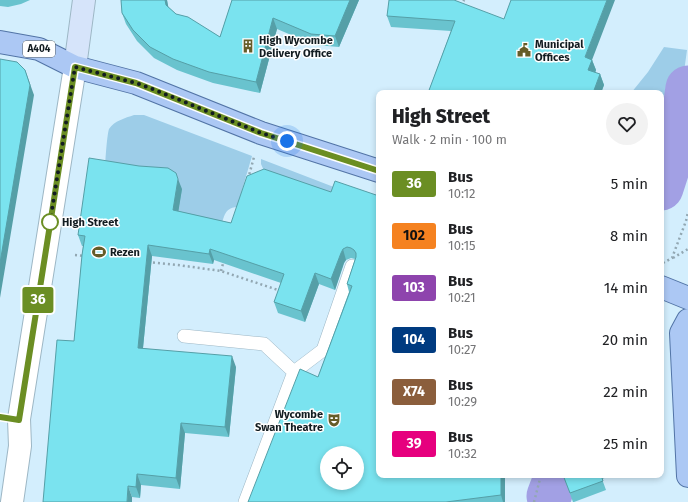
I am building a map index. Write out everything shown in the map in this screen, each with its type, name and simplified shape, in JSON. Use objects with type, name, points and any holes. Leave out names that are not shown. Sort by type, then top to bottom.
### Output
[{"type":"main road","name":"A404","points":[[0,42],[39,49],[75,67],[136,83],[261,133],[376,170]]},
{"type":"main road","points":[[664,288],[688,298]]},
{"type":"main road","points":[[688,320],[681,333],[688,476]]},
{"type":"street","points":[[12,502],[20,446],[9,418],[75,67],[84,0]]},
{"type":"lane","points":[[246,502],[294,372],[323,350],[352,266]]},
{"type":"lane","points":[[184,336],[264,344],[294,372]]},
{"type":"path","points":[[462,7],[464,0]]},
{"type":"path","points":[[247,184],[261,133]]},
{"type":"path","points":[[672,258],[688,212]]},
{"type":"path","points":[[664,262],[688,249]]},
{"type":"path","points":[[75,255],[87,256]]},
{"type":"path","points":[[221,271],[225,257]]},
{"type":"path","points":[[141,262],[221,271],[288,294]]},
{"type":"path","points":[[534,502],[540,478]]},
{"type":"shaded area","points":[[664,47],[687,50],[678,116],[664,163],[664,90],[633,90],[648,72]]},
{"type":"shaded area","points":[[134,115],[144,115],[252,156],[237,207],[229,209],[223,218],[220,230],[177,220],[105,171],[109,129],[117,122]]},
{"type":"shaded area","points":[[261,159],[339,189],[335,202],[268,180],[261,164]]},
{"type":"building","points":[[121,0],[165,0],[166,5],[176,14],[188,17],[220,37],[232,0],[350,0],[335,36],[311,34],[273,18],[256,82],[209,72],[173,59],[150,47],[133,30],[122,13]]},
{"type":"building","name":"Municipal Offices","points":[[389,0],[454,0],[504,19],[511,0],[607,0],[585,57],[592,60],[588,70],[600,74],[594,90],[429,90],[455,21],[387,16]]},
{"type":"building","points":[[0,59],[17,62],[25,70],[30,85],[0,263]]},
{"type":"building","points":[[89,158],[139,166],[168,168],[176,173],[178,179],[173,210],[231,223],[247,176],[264,169],[331,192],[335,181],[376,195],[376,478],[501,478],[501,495],[446,502],[248,502],[300,369],[318,377],[352,286],[347,284],[356,253],[351,248],[347,247],[343,249],[331,279],[315,273],[301,311],[274,302],[284,274],[210,249],[209,254],[148,245],[138,348],[232,356],[225,427],[181,423],[176,478],[137,474],[136,487],[128,486],[127,502],[43,502],[57,340],[74,341],[85,236],[78,235]]},
{"type":"building","points":[[564,478],[602,478],[603,481],[570,493]]},
{"type":"waterway","points":[[664,179],[684,116],[688,88]]},
{"type":"waterway","points":[[549,496],[556,478]]},
{"type":"bus line","name":"36","points":[[0,417],[19,420],[75,67],[136,83],[261,133],[376,170]]},
{"type":"place","name":"High Wycombe Delivery Office","points":[[248,46]]},
{"type":"place","name":"Municipal Offices","points":[[524,50]]},
{"type":"place","name":"High Street","points":[[50,222]]},
{"type":"place","name":"Rezen","points":[[99,252]]},
{"type":"place","name":"Wycombe Swan Theatre","points":[[334,420]]},
{"type":"route","points":[[50,222],[75,67],[136,83],[261,133],[287,141]]}]
